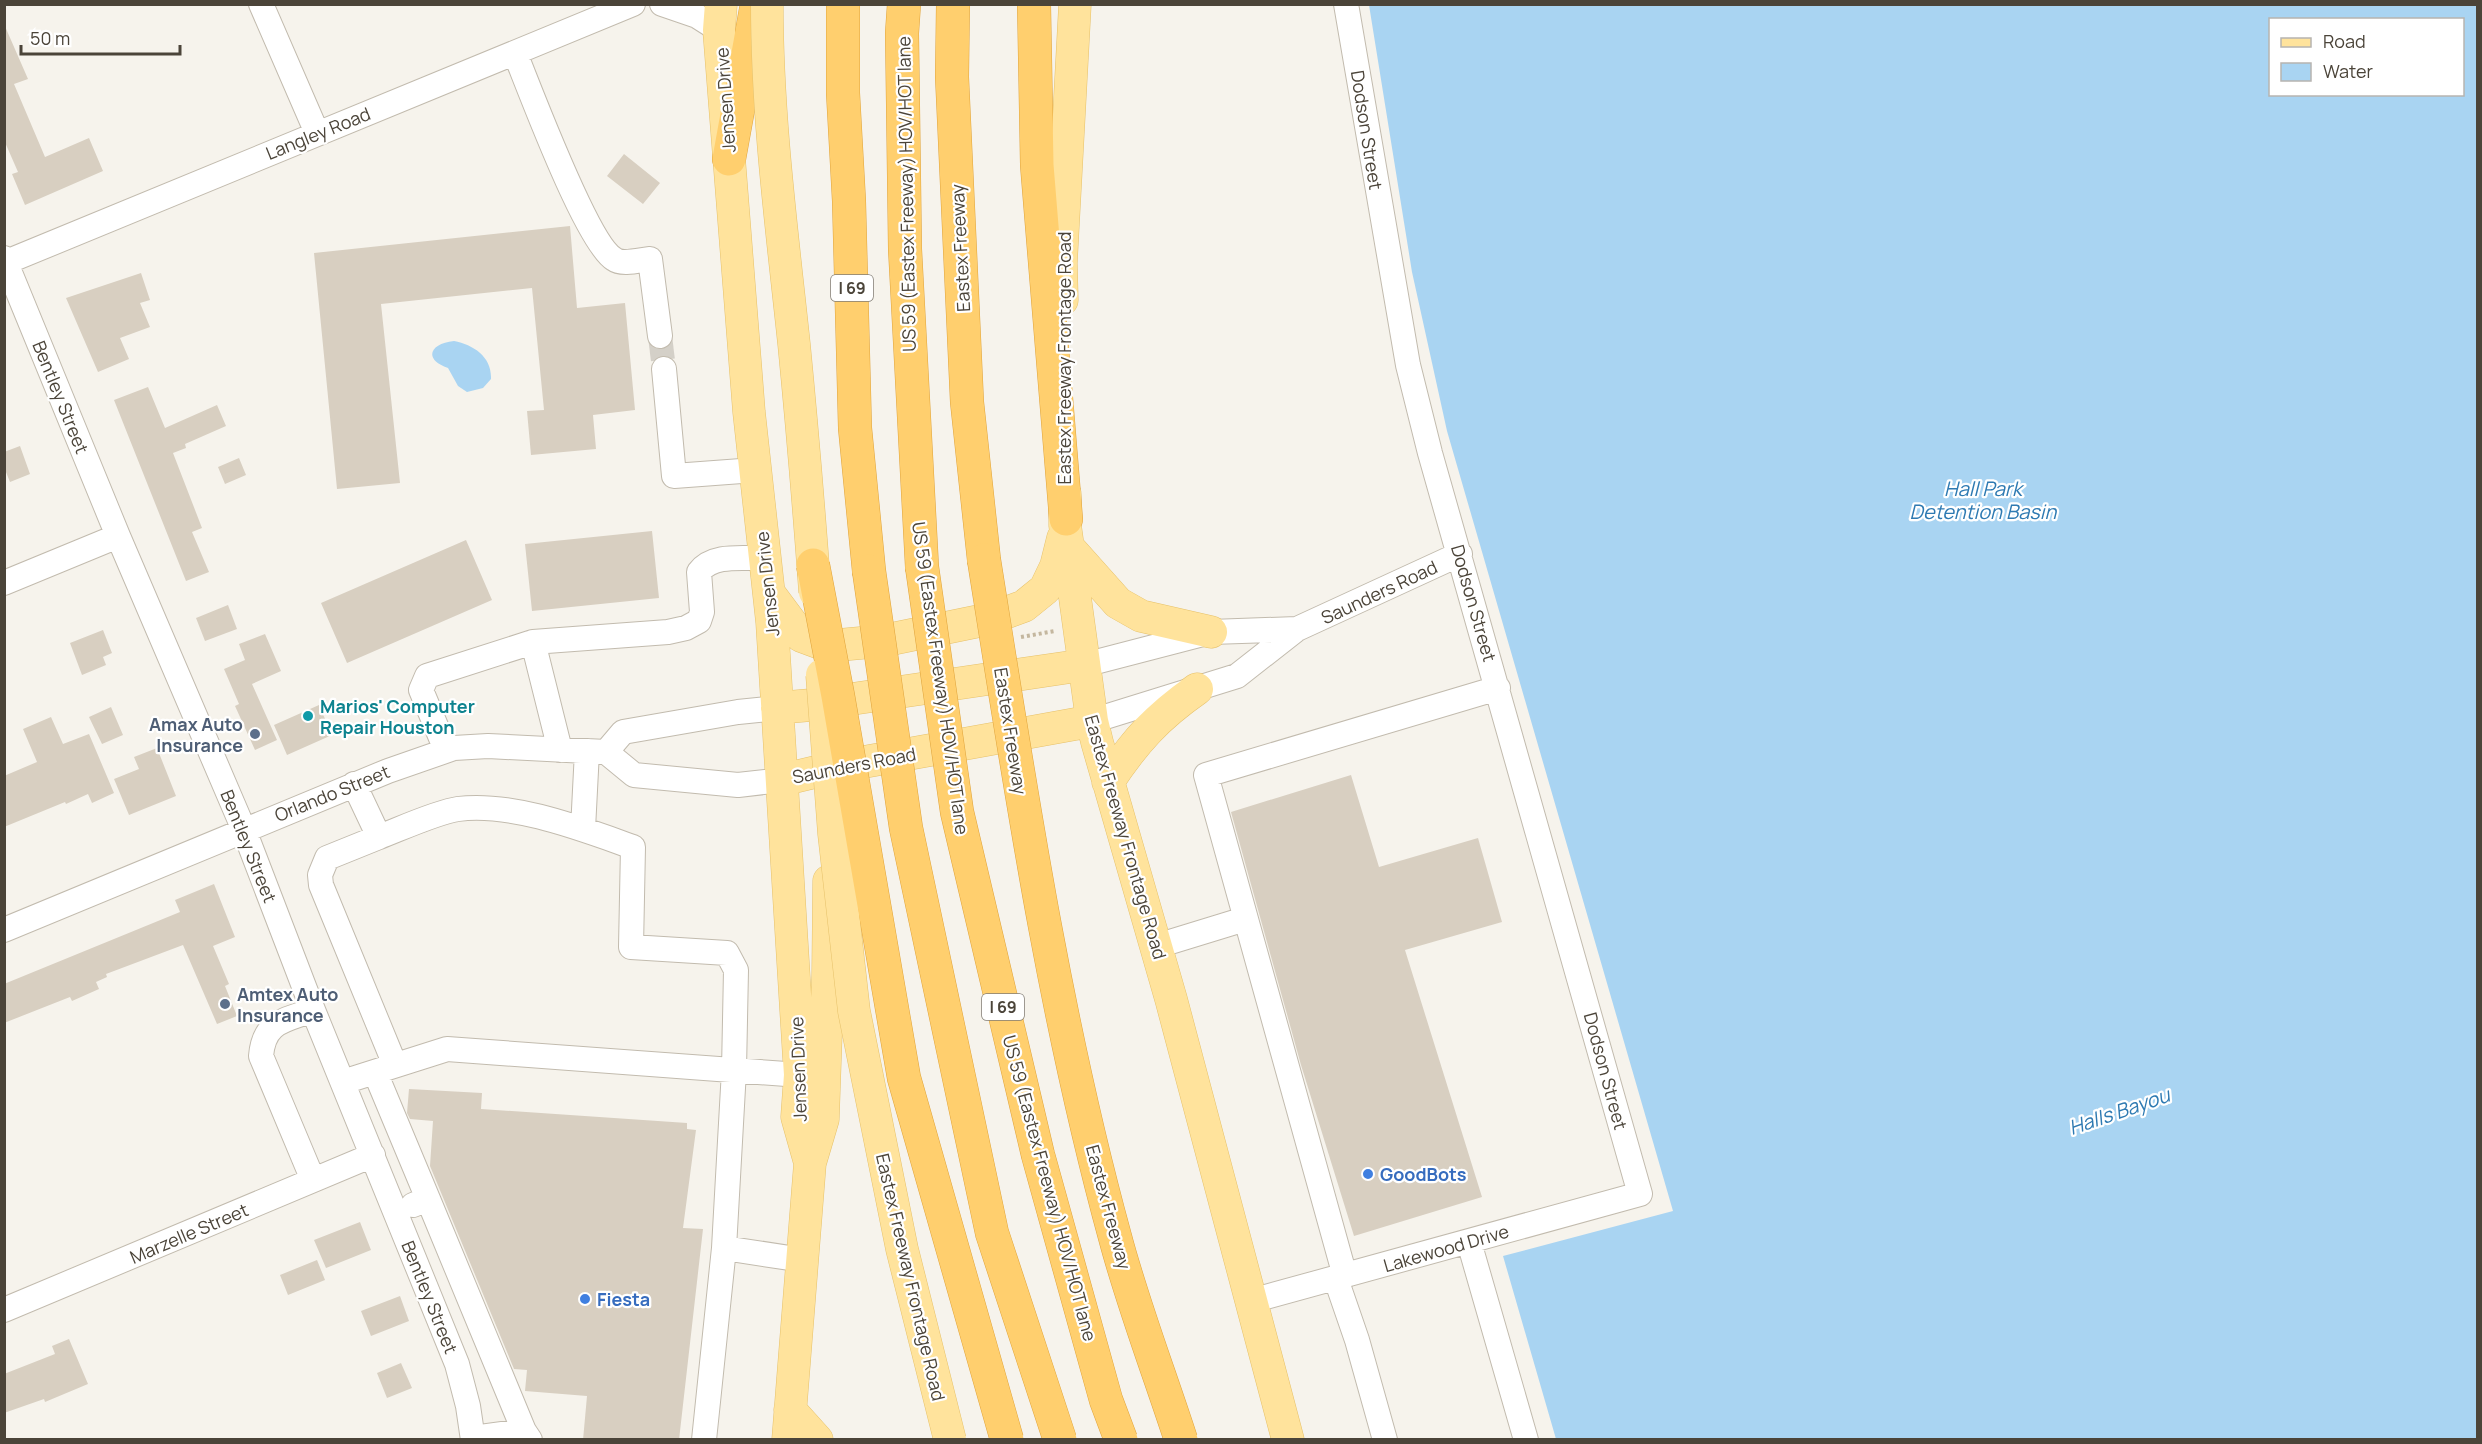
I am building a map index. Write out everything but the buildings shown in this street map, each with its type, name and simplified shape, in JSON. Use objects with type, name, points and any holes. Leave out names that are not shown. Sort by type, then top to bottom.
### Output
[{"type":"highway","points":[[729,159],[757,4]]},
{"type":"highway","name":"I 69","points":[[843,4],[843,93],[849,201],[855,429],[869,572],[906,828],[992,1233],[1060,1440]]},
{"type":"highway","name":"US 59 (Eastex Freeway) HOV/HOT lane","points":[[904,4],[902,33],[905,249],[922,567],[957,812],[1038,1155],[1106,1400],[1121,1440]]},
{"type":"highway","name":"Eastex Freeway","points":[[953,4],[952,77],[967,402],[984,560],[1022,804],[1070,1048],[1115,1238],[1181,1440]]},
{"type":"highway","points":[[1034,4],[1037,165],[1066,530]]},
{"type":"highway","points":[[813,564],[904,1078],[1007,1440]]},
{"type":"main road","name":"Eastex Freeway Frontage Road","points":[[767,4],[767,52],[778,196],[794,345],[834,834],[854,1011],[902,1249],[950,1440]]},
{"type":"main road","name":"Eastex Freeway Frontage Road","points":[[1075,4],[1061,263],[1066,530],[1092,721],[1156,946],[1288,1440]]},
{"type":"main road","name":"Jensen Drive","points":[[720,17],[729,159],[755,470],[769,593],[800,1075],[797,1117],[810,1163]]},
{"type":"main road","points":[[769,593],[801,636],[828,646],[882,641],[988,619],[1024,606],[1045,589],[1056,566],[1066,530]]},
{"type":"main road","points":[[1066,530],[1118,603],[1141,616],[1211,632]]},
{"type":"main road","name":"Saunders Road","points":[[777,708],[1084,665]]},
{"type":"main road","points":[[1108,782],[1130,748],[1149,727],[1170,708],[1197,689]]},
{"type":"main road","name":"Saunders Road","points":[[782,780],[836,767],[1092,721]]},
{"type":"main road","name":"Jensen Drive","points":[[789,1425],[810,1163],[823,1119],[828,975],[829,831],[836,767]]},
{"type":"main road","points":[[789,1425],[817,1440]]},
{"type":"street","points":[[261,4],[317,134]]},
{"type":"street","name":"Langley Road","points":[[5,262],[633,4]]},
{"type":"street","points":[[662,4],[697,16],[720,17]]},
{"type":"street","name":"Dodson Street","points":[[1346,4],[1408,365],[1430,453],[1640,1194]]},
{"type":"street","points":[[515,53],[589,228],[613,259],[621,262],[650,259],[660,336]]},
{"type":"street","name":"Bentley Street","points":[[5,262],[118,536],[244,830],[313,1010],[457,1364],[468,1406],[473,1439]]},
{"type":"street","points":[[664,369],[674,476],[755,470]]},
{"type":"street","points":[[4,583],[118,536]]},
{"type":"street","name":"Saunders Road","points":[[1092,721],[1237,676],[1297,629],[1460,554]]},
{"type":"street","points":[[446,750],[421,690],[427,676],[533,642],[668,632],[686,628],[699,621],[702,612],[699,572],[705,564],[714,560],[765,558]]},
{"type":"street","name":"Saunders Road","points":[[1084,665],[1211,632],[1297,629]]},
{"type":"street","points":[[533,642],[560,750]]},
{"type":"street","points":[[1385,1440],[1206,775],[1498,688]]},
{"type":"street","points":[[583,829],[596,752],[623,732],[738,712],[777,708]]},
{"type":"street","name":"Orlando Street","points":[[4,930],[354,784],[446,750],[488,746],[596,752]]},
{"type":"street","points":[[596,752],[634,775],[738,785],[782,780]]},
{"type":"street","points":[[354,784],[379,837]]},
{"type":"street","points":[[473,1439],[527,1435],[428,1199],[321,885],[320,875],[327,858],[379,837],[456,810],[491,809],[583,829],[633,847],[631,947],[727,953],[736,970],[734,1070],[724,1248],[704,1440]]},
{"type":"street","points":[[1156,946],[1245,919]]},
{"type":"street","points":[[313,1010],[270,1028],[262,1042],[261,1056],[313,1180]]},
{"type":"street","points":[[343,1082],[447,1049],[800,1075]]},
{"type":"street","name":"Marzelle Street","points":[[4,1310],[373,1155]]},
{"type":"street","name":"Lakewood Drive","points":[[1251,1301],[1640,1194]]},
{"type":"street","points":[[396,1212],[428,1199]]},
{"type":"street","points":[[1469,1242],[1526,1440]]},
{"type":"street","points":[[724,1248],[803,1260]]},
{"type":"water","name":"Hall Park Detention Basin","points":[[1369,5],[2477,5],[2477,1439],[1556,1439],[1503,1256],[1673,1211],[1447,431],[1412,272]]},
{"type":"water","points":[[454,341],[475,349],[485,358],[491,371],[491,379],[483,388],[467,392],[458,386],[448,368],[432,356],[435,348],[446,342]]},
{"type":"tunnel","points":[[660,336],[664,369]]},
{"type":"place","name":"Marios' Computer Repair Houston","points":[[308,716]]},
{"type":"place","name":"Amax Auto Insurance","points":[[255,734]]},
{"type":"place","name":"Amtex Auto Insurance","points":[[225,1004]]},
{"type":"place","name":"GoodBots","points":[[1368,1174]]},
{"type":"place","name":"Fiesta","points":[[585,1299]]},
{"type":"water label","name":"Halls Bayou","points":[[2119,1111]]}]
